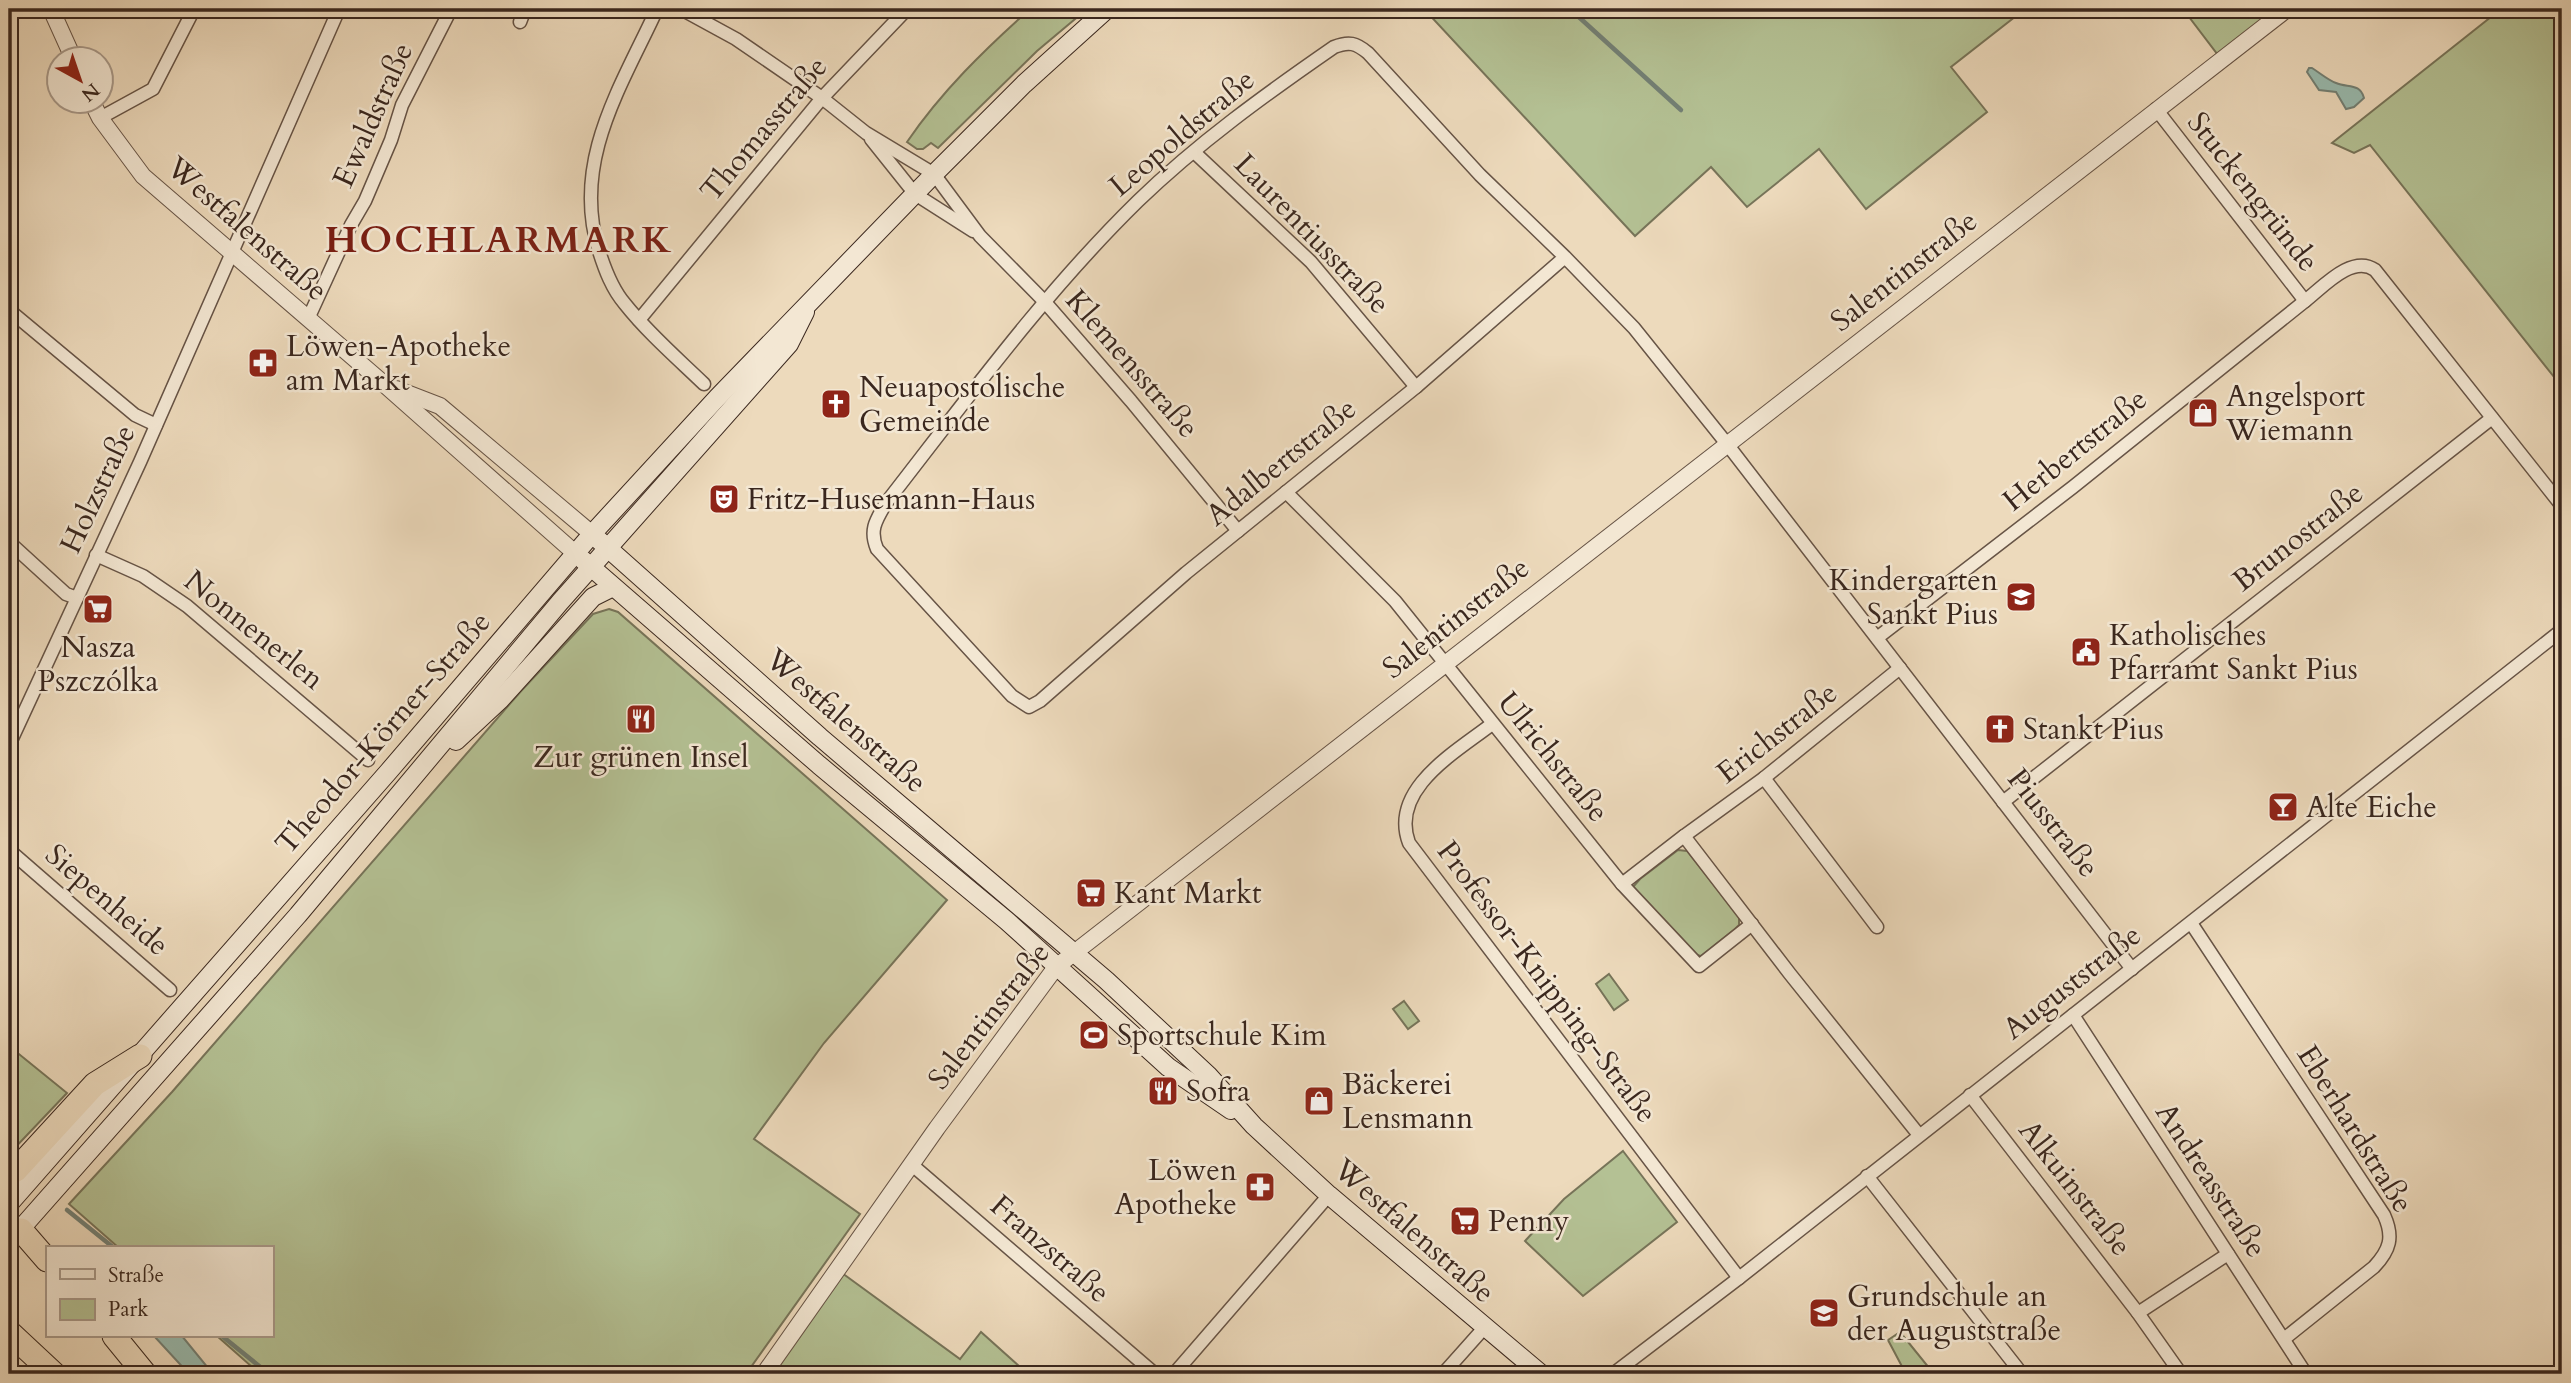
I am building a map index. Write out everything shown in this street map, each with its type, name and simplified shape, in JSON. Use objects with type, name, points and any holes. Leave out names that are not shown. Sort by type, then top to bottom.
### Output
[{"type":"highway","points":[[9,1174],[16,1170],[95,1084],[140,1056]]},
{"type":"highway","points":[[13,1234],[46,1259]]},
{"type":"highway","points":[[9,1332],[54,1374]]},
{"type":"highway","points":[[116,1338],[145,1374]]},
{"type":"main road","name":"Theodor-Körner-Straße","points":[[9,1204],[593,534],[747,365],[1024,85],[1107,9]]},
{"type":"main road","name":"Theodor-Körner-Straße","points":[[13,1234],[221,1004],[590,567],[789,344],[808,306]]},
{"type":"main road","name":"Westfalenstraße","points":[[593,534],[810,729],[1074,953],[1208,1075],[1254,1126],[1329,1195],[1541,1374]]},
{"type":"main road","name":"Westfalenstraße","points":[[576,554],[819,765],[1006,921],[1168,1067],[1254,1126]]},
{"type":"main road","name":"Theodor-Körner-Straße","points":[[411,781],[500,700],[593,597],[613,587]]},
{"type":"street","points":[[51,9],[68,46]]},
{"type":"street","points":[[100,118],[153,89],[194,9]]},
{"type":"street","name":"Holzstraße","points":[[9,745],[156,425],[339,9]]},
{"type":"street","name":"Ewaldstraße","points":[[308,319],[351,225],[365,201],[391,140],[402,105],[451,9]]},
{"type":"street","points":[[520,22],[525,9]]},
{"type":"street","points":[[657,9],[606,120],[592,166],[591,219],[605,270],[624,303],[704,384]]},
{"type":"street","points":[[681,9],[736,39],[822,98],[866,133],[934,174]]},
{"type":"street","name":"Thomasstraße","points":[[639,320],[822,98],[907,9]]},
{"type":"street","name":"Salentinstraße","points":[[764,1374],[911,1164],[1056,967],[1443,663],[2287,9]]},
{"type":"street","name":"Leopoldstraße","points":[[1029,706],[1012,696],[877,550],[873,538],[876,519],[1044,301],[1139,200],[1232,119],[1334,47],[1345,43],[1357,44],[1368,53],[1480,176],[1634,328],[1727,444]]},
{"type":"street","name":"Stuckengründe","points":[[2156,109],[2305,301],[2349,268],[2359,264],[2368,265],[2375,270],[2562,506]]},
{"type":"street","name":"Westfalenstraße","points":[[100,118],[142,176],[576,554]]},
{"type":"street","name":"Klemensstraße","points":[[866,133],[915,194],[980,236]]},
{"type":"street","name":"Laurentiusstraße","points":[[1194,152],[1311,262],[1416,387]]},
{"type":"street","name":"Klemensstraße","points":[[934,174],[980,236],[1044,301],[1238,531]]},
{"type":"street","name":"Adalbertstraße","points":[[1029,706],[1040,701],[1186,573],[1416,387],[1565,257]]},
{"type":"street","name":"Herbertstraße","points":[[1877,638],[2305,301]]},
{"type":"street","points":[[9,310],[135,415],[156,425]]},
{"type":"street","name":"Westfalenstraße","points":[[384,384],[440,406],[593,534]]},
{"type":"street","name":"Brunostraße","points":[[2003,802],[2492,418]]},
{"type":"street","name":"Piusstraße","points":[[1727,444],[2132,969]]},
{"type":"street","name":"Ulrichstraße","points":[[1286,492],[1395,601],[1622,884],[1699,966],[1752,924]]},
{"type":"street","points":[[9,542],[66,594],[77,598]]},
{"type":"street","name":"Nonnenerlen","points":[[96,555],[143,576],[187,606],[368,760]]},
{"type":"street","name":"Auguststraße","points":[[1613,1374],[1739,1278],[2562,630]]},
{"type":"street","name":"Erichstraße","points":[[1684,836],[1764,778],[1900,668]]},
{"type":"street","name":"Professor-Knipping-Straße","points":[[1492,724],[1437,768],[1410,799],[1405,815],[1405,832],[1409,843],[1739,1278]]},
{"type":"street","points":[[1764,778],[1877,927]]},
{"type":"street","points":[[1622,884],[1684,836],[1919,1135]]},
{"type":"street","name":"Siepenheide","points":[[9,850],[170,990]]},
{"type":"street","name":"Eberhardstraße","points":[[2191,923],[2377,1204],[2390,1230],[2384,1256],[2374,1267],[2284,1339]]},
{"type":"street","name":"Andreasstraße","points":[[2073,1015],[2306,1374]]},
{"type":"street","name":"Alkuinstraße","points":[[1970,1095],[2138,1313],[2181,1374]]},
{"type":"street","name":"Franzstraße","points":[[911,1164],[1155,1374]]},
{"type":"street","points":[[1867,1176],[2022,1374]]},
{"type":"street","points":[[1174,1374],[1329,1195]]},
{"type":"street","points":[[2138,1313],[2228,1254]]},
{"type":"street","points":[[1443,1374],[1484,1328]]},
{"type":"green space","points":[[1030,9],[1087,9],[1037,51],[938,148],[931,143],[923,149],[917,149],[907,142],[964,72]]},
{"type":"green space","points":[[1424,9],[2025,9],[1951,67],[1987,112],[1866,209],[1819,149],[1747,207],[1711,167],[1635,236]]},
{"type":"green space","points":[[2183,9],[2278,9],[2218,55]]},
{"type":"green space","points":[[2501,9],[2562,9],[2562,387],[2370,145],[2354,153],[2332,143]]},
{"type":"green space","points":[[609,609],[618,612],[947,900],[824,1043],[754,1139],[860,1214],[746,1374],[260,1374],[219,1338],[273,1338],[273,1246],[117,1246],[69,1204],[172,1092],[522,690],[593,614]]},
{"type":"green space","points":[[1678,850],[1687,851],[1739,917],[1739,925],[1701,956],[1697,955],[1633,887]]},
{"type":"green space","points":[[1609,974],[1628,1000],[1614,1010],[1596,984]]},
{"type":"green space","points":[[1404,1001],[1419,1021],[1408,1029],[1393,1009]]},
{"type":"green space","points":[[9,1046],[67,1093],[9,1154]]},
{"type":"green space","points":[[1623,1151],[1677,1222],[1583,1296],[1525,1241],[1564,1199]]},
{"type":"green space","points":[[842,1273],[960,1359],[981,1332],[1028,1374],[772,1374]]},
{"type":"green space","points":[[1900,1332],[1934,1374],[1906,1374],[1888,1340]]},
{"type":"water","points":[[2309,68],[2336,83],[2357,88],[2364,98],[2354,107],[2346,109],[2336,92],[2319,90],[2307,72]]},
{"type":"water","points":[[156,1338],[184,1338],[213,1374],[189,1374]]},
{"type":"waterway","points":[[1570,9],[1681,110]]},
{"type":"waterway","points":[[67,1210],[112,1246]]},
{"type":"waterway","points":[[224,1338],[269,1374]]},
{"type":"place","name":"Löwen-Apotheke am Markt","points":[[263,363]]},
{"type":"place","name":"Neuapostolische Gemeinde","points":[[836,404]]},
{"type":"place","name":"Angelsport Wiemann","points":[[2203,413]]},
{"type":"place","name":"Fritz-Husemann-Haus","points":[[724,499]]},
{"type":"place","name":"Kindergarten Sankt Pius","points":[[2021,597]]},
{"type":"place","name":"Nasza Pszczólka","points":[[98,609]]},
{"type":"place","name":"Katholisches Pfarramt Sankt Pius","points":[[2086,652]]},
{"type":"place","name":"Zur grünen Insel","points":[[641,719]]},
{"type":"place","name":"Stankt Pius","points":[[2000,729]]},
{"type":"place","name":"Alte Eiche","points":[[2283,807]]},
{"type":"place","name":"Kant Markt","points":[[1091,893]]},
{"type":"place","name":"Sportschule Kim","points":[[1094,1035]]},
{"type":"place","name":"Sofra","points":[[1163,1091]]},
{"type":"place","name":"Bäckerei Lensmann","points":[[1319,1101]]},
{"type":"place","name":"Löwen Apotheke","points":[[1260,1187]]},
{"type":"place","name":"Penny","points":[[1465,1221]]},
{"type":"place","name":"Grundschule an der Auguststraße","points":[[1824,1313]]},
{"type":"district","name":"HOCHLARMARK","points":[[499,240]]}]
